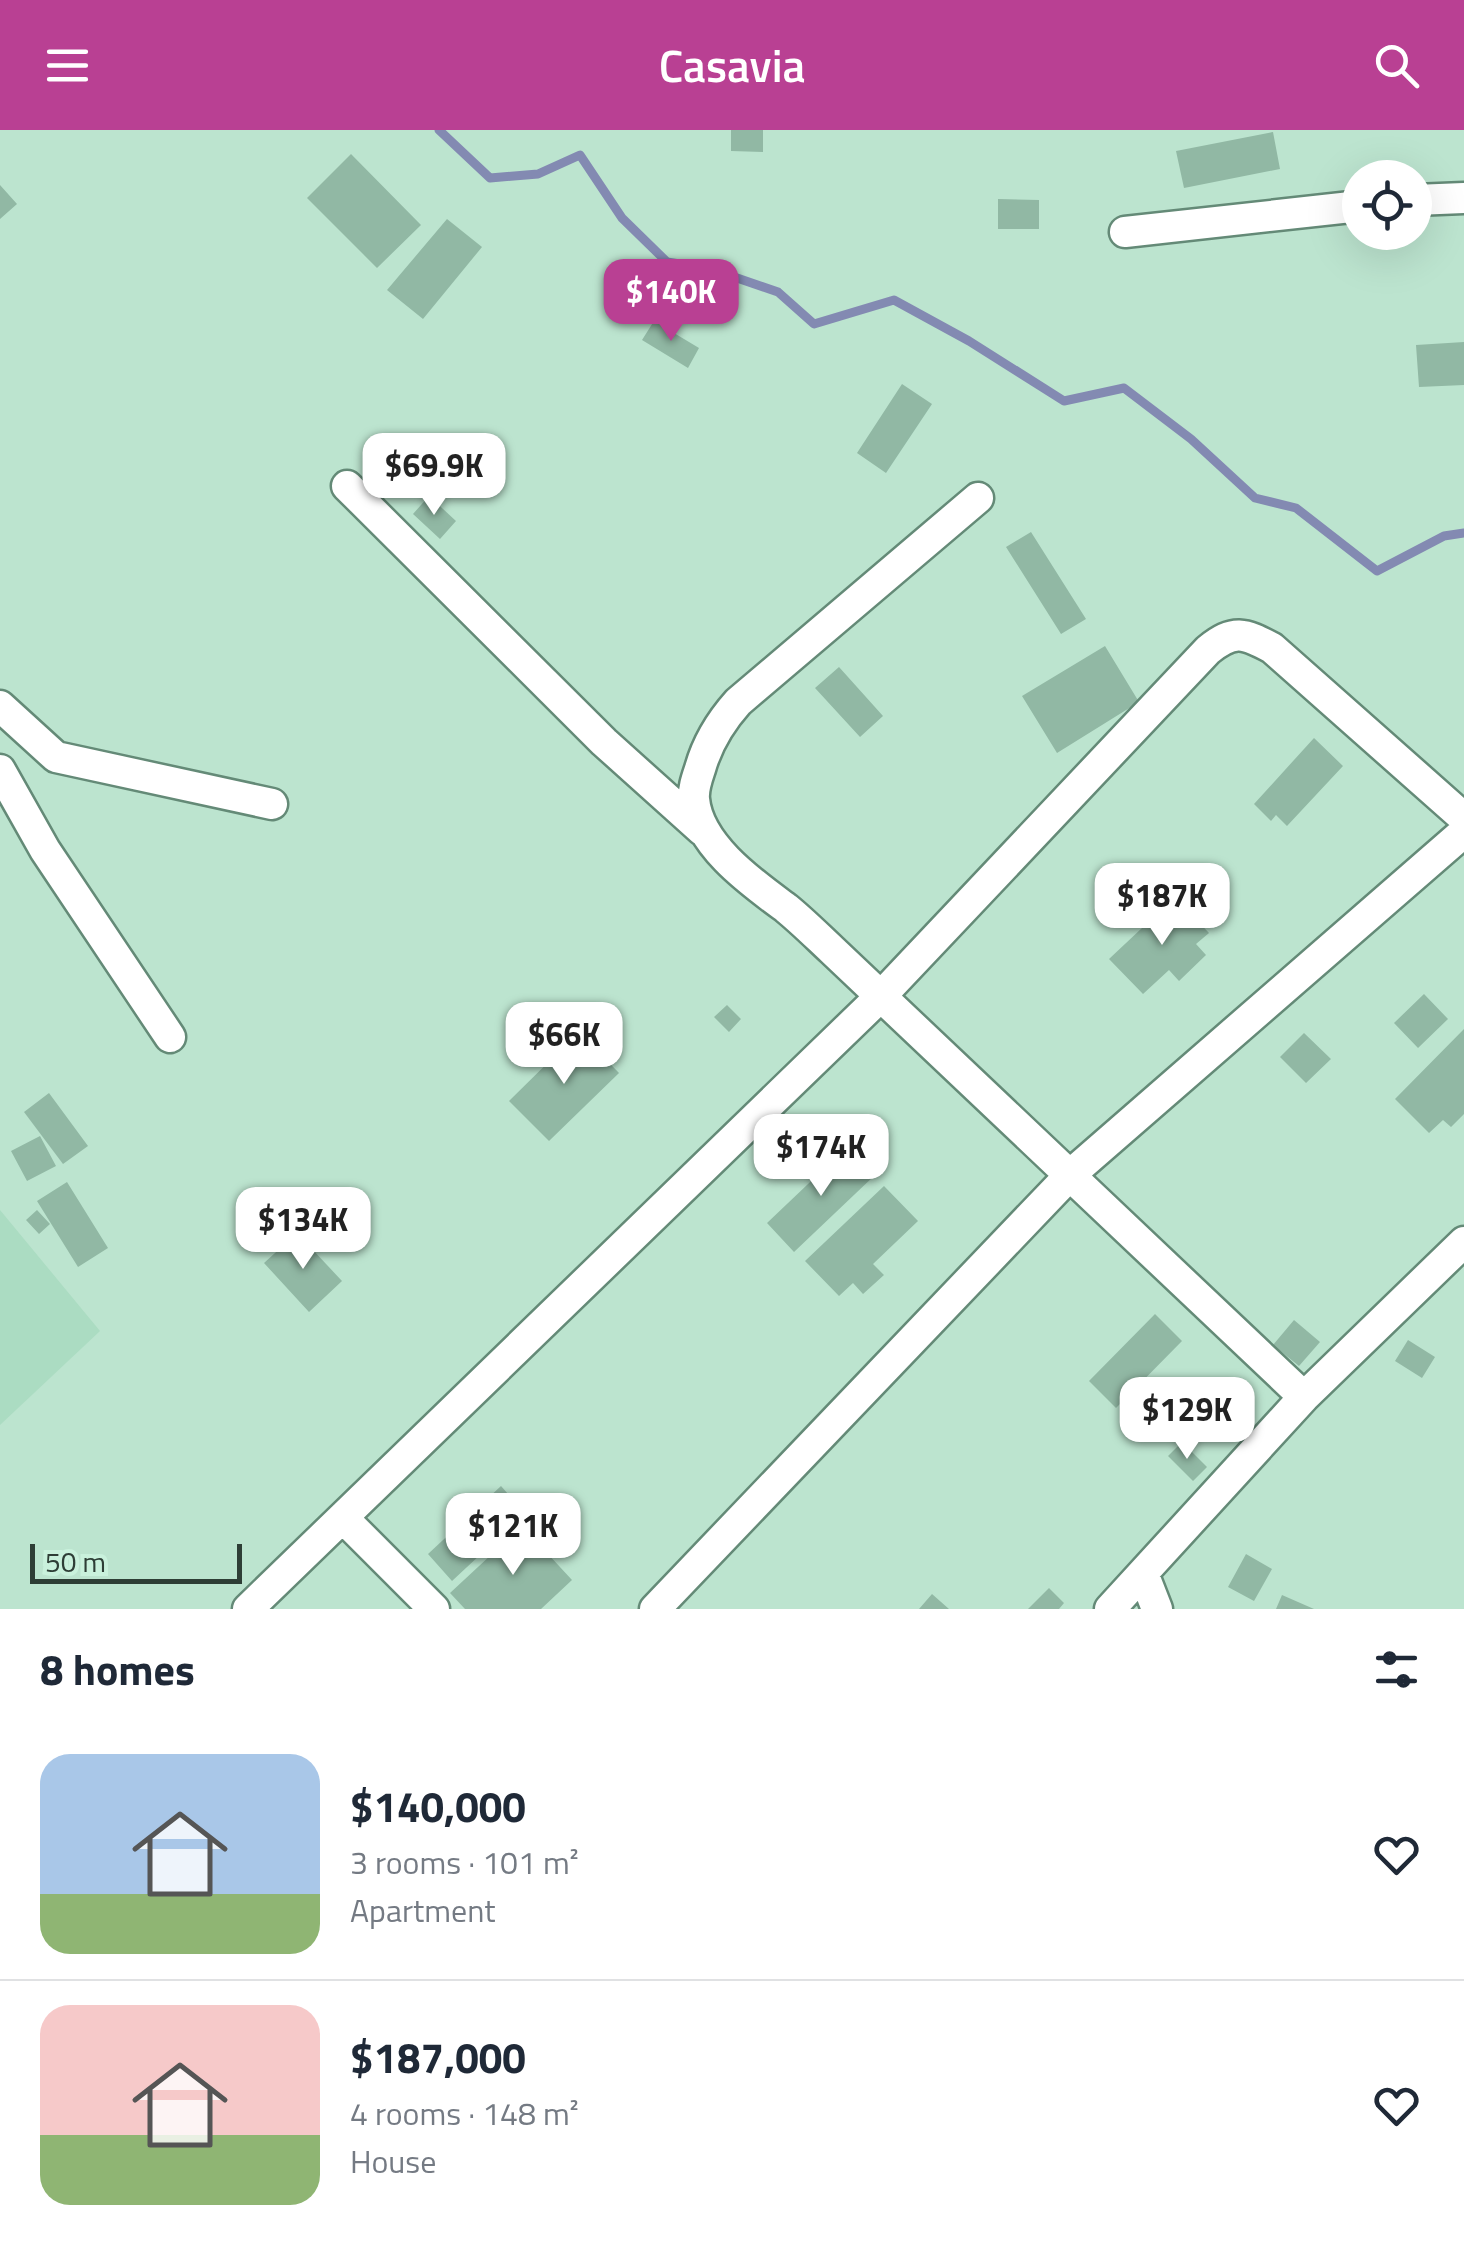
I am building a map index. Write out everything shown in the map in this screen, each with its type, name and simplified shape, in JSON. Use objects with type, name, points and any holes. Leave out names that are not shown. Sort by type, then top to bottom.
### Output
[{"type":"street","points":[[1432,199],[1464,198]]},
{"type":"street","points":[[1125,232],[1342,208]]},
{"type":"street","points":[[346,486],[604,742],[708,835],[733,865],[789,910],[1304,1397]]},
{"type":"street","points":[[708,835],[694,795],[702,760],[728,713],[978,498]]},
{"type":"street","points":[[248,1609],[881,996],[1222,638],[1254,638],[1272,648],[1464,818]]},
{"type":"street","points":[[0,706],[56,757],[272,804]]},
{"type":"street","points":[[0,770],[44,850],[170,1037]]},
{"type":"street","points":[[654,1609],[1071,1174],[1464,832]]},
{"type":"street","points":[[1110,1609],[1304,1397],[1464,1242]]},
{"type":"street","points":[[344,1518],[434,1609]]},
{"type":"street","points":[[1143,1573],[1156,1609]]},
{"type":"shaded area","points":[[0,1210],[100,1331],[0,1425]]},
{"type":"building","points":[[731,130],[763,130],[763,152],[731,151]]},
{"type":"building","points":[[1273,132],[1280,169],[1184,188],[1176,151]]},
{"type":"building","points":[[351,154],[421,225],[377,268],[307,198]]},
{"type":"building","points":[[0,185],[17,204],[0,219]]},
{"type":"building","points":[[998,199],[1039,200],[1039,229],[998,229]]},
{"type":"building","points":[[447,219],[482,247],[423,319],[387,290]]},
{"type":"building","points":[[654,285],[667,296],[650,317],[636,306]]},
{"type":"building","points":[[654,321],[699,348],[688,368],[642,340]]},
{"type":"building","points":[[1464,342],[1464,385],[1419,387],[1416,345]]},
{"type":"building","points":[[902,384],[932,404],[886,473],[857,453]]},
{"type":"building","points":[[429,496],[456,521],[440,539],[413,514]]},
{"type":"building","points":[[1031,532],[1086,619],[1061,634],[1006,547]]},
{"type":"building","points":[[1105,646],[1139,702],[1057,753],[1022,696]]},
{"type":"building","points":[[839,667],[883,716],[860,737],[815,688]]},
{"type":"building","points":[[1314,738],[1343,766],[1287,826],[1276,815],[1271,821],[1254,804]]},
{"type":"building","points":[[1175,897],[1209,933],[1196,944],[1206,955],[1179,981],[1169,970],[1143,994],[1109,959]]},
{"type":"building","points":[[1424,994],[1448,1019],[1418,1048],[1394,1023]]},
{"type":"building","points":[[727,1005],[741,1019],[729,1032],[714,1017]]},
{"type":"building","points":[[1464,1029],[1464,1114],[1451,1127],[1443,1120],[1429,1133],[1395,1099]]},
{"type":"building","points":[[579,1032],[619,1073],[549,1141],[509,1101]]},
{"type":"building","points":[[1304,1033],[1331,1059],[1306,1083],[1280,1057]]},
{"type":"building","points":[[49,1093],[88,1146],[63,1164],[24,1112]]},
{"type":"building","points":[[40,1136],[56,1166],[27,1181],[11,1151]]},
{"type":"building","points":[[848,1146],[875,1175],[794,1252],[767,1223]]},
{"type":"building","points":[[67,1182],[108,1248],[78,1267],[37,1201]]},
{"type":"building","points":[[884,1186],[918,1221],[873,1264],[884,1275],[863,1294],[853,1283],[839,1296],[805,1261]]},
{"type":"building","points":[[37,1210],[50,1224],[39,1234],[26,1220]]},
{"type":"building","points":[[297,1233],[342,1281],[309,1312],[264,1263]]},
{"type":"building","points":[[1155,1314],[1182,1341],[1116,1408],[1089,1381]]},
{"type":"building","points":[[1294,1320],[1320,1342],[1299,1366],[1273,1345]]},
{"type":"building","points":[[1408,1340],[1435,1357],[1422,1378],[1395,1361]]},
{"type":"building","points":[[1182,1442],[1207,1467],[1193,1481],[1168,1456]]},
{"type":"building","points":[[501,1486],[525,1513],[452,1581],[428,1554]]},
{"type":"building","points":[[522,1526],[572,1580],[541,1609],[465,1609],[450,1593]]},
{"type":"building","points":[[1246,1554],[1272,1569],[1254,1601],[1228,1587]]},
{"type":"building","points":[[1049,1588],[1064,1603],[1059,1609],[1028,1609]]},
{"type":"building","points":[[932,1594],[949,1609],[919,1609]]},
{"type":"building","points":[[1282,1595],[1314,1609],[1276,1609]]},
{"type":"waterway","points":[[439,130],[490,178],[538,174],[580,155],[622,218],[667,262],[711,269],[778,292],[814,324],[894,300],[969,341],[1064,401],[1124,388],[1191,439],[1255,498],[1296,508],[1377,571],[1444,536],[1464,533]]}]
